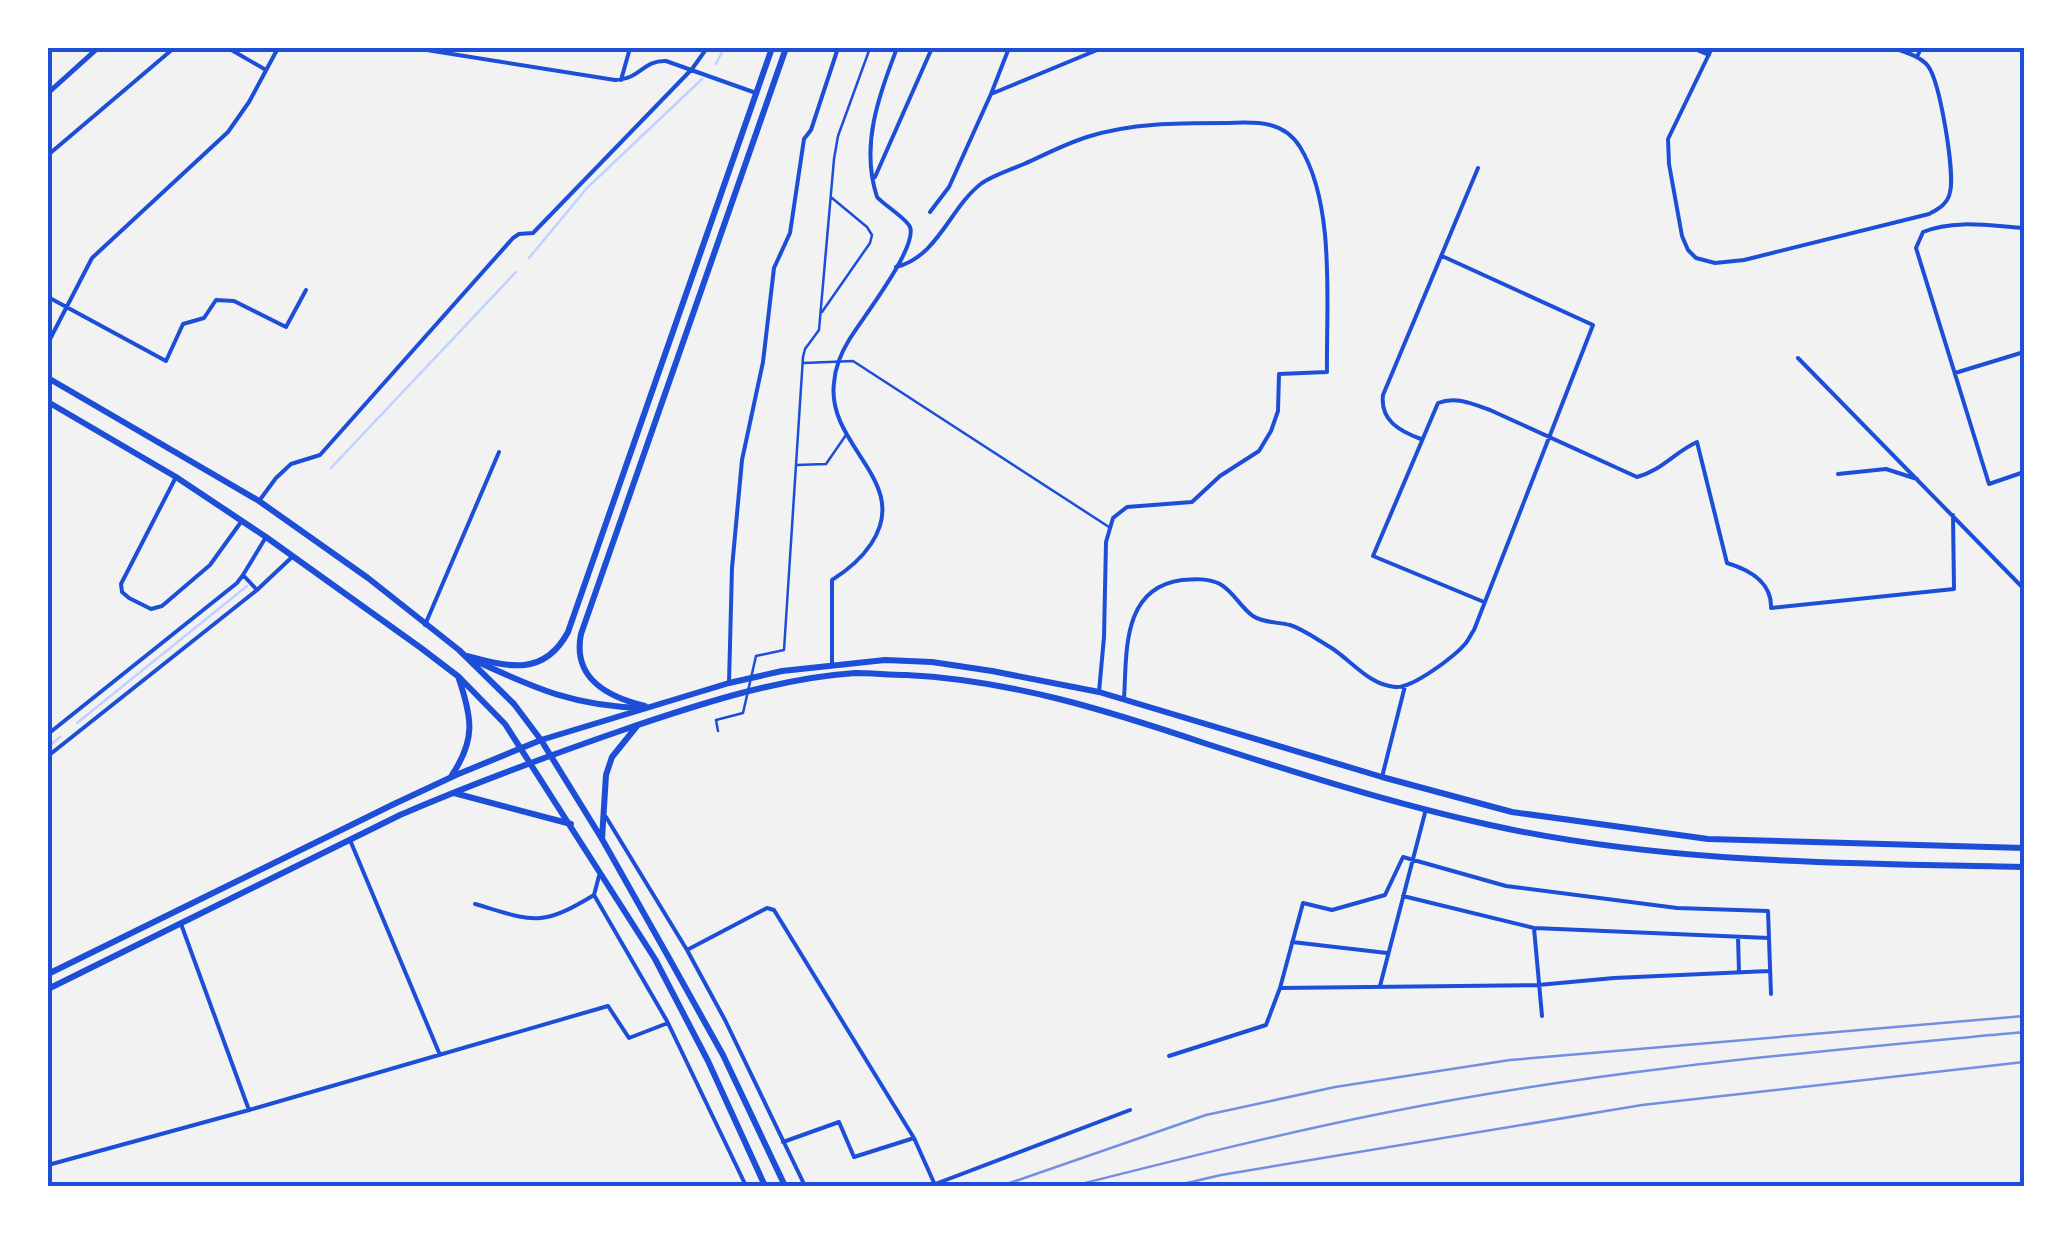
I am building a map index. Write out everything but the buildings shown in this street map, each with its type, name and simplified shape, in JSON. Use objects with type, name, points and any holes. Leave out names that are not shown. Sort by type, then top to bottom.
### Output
[{"type":"main road","points":[[467,656],[519,667],[549,656],[562,643],[772,48]]},
{"type":"main road","points":[[651,708],[606,692],[585,670],[579,646],[786,48]]},
{"type":"main road","points":[[48,378],[259,501],[368,578],[467,656],[514,704],[602,839],[723,1054],[785,1186]]},
{"type":"main road","points":[[48,402],[242,520],[421,648],[458,677],[505,724],[655,959],[766,1186]]},
{"type":"main road","points":[[467,656],[548,693],[616,707],[651,708]]},
{"type":"main road","points":[[48,974],[450,777],[541,740],[782,671],[885,660],[932,662],[1099,692],[1512,812],[1708,839],[2024,848]]},
{"type":"main road","points":[[48,989],[453,792],[702,704],[842,675],[888,674],[979,682],[1062,699],[1426,809],[1491,826],[1566,839],[1676,854],[2024,867]]},
{"type":"main road","points":[[450,777],[464,758],[470,731],[467,703],[458,677]]},
{"type":"main road","points":[[602,839],[603,790],[612,757],[637,725]]},
{"type":"main road","points":[[453,792],[571,824]]},
{"type":"street","points":[[48,92],[98,48]]},
{"type":"street","points":[[48,155],[174,48]]},
{"type":"street","points":[[228,48],[266,70]]},
{"type":"street","points":[[48,342],[92,258],[228,132],[242,115],[278,48]]},
{"type":"street","points":[[414,48],[621,80],[632,78],[656,60],[666,61],[756,92]]},
{"type":"street","points":[[621,80],[630,48]]},
{"type":"street","points":[[259,501],[292,464],[320,455],[513,238],[532,233],[692,70],[708,48]]},
{"type":"street","points":[[728,684],[732,568],[742,460],[762,362],[774,268],[790,233],[804,139],[811,130],[838,48]]},
{"type":"street","points":[[718,731],[716,720],[743,713],[756,656],[784,650],[802,363],[805,348],[819,330],[838,136],[870,48]]},
{"type":"street","points":[[832,664],[832,580],[867,550],[881,528],[882,498],[878,485],[838,422],[833,397],[838,361],[880,298],[907,246],[910,227],[876,197],[870,146],[877,100],[897,48]]},
{"type":"street","points":[[874,182],[932,48]]},
{"type":"street","points":[[930,212],[949,187],[1008,48]]},
{"type":"street","points":[[991,94],[1102,48]]},
{"type":"street","points":[[1692,48],[1708,55]]},
{"type":"street","points":[[1712,48],[1668,139],[1682,236],[1696,258],[1714,263],[1744,260],[1940,208],[1950,195],[1951,184],[1942,112],[1931,70],[1917,58],[1893,48]]},
{"type":"street","points":[[1917,58],[1921,48]]},
{"type":"street","points":[[896,267],[924,253],[985,181],[1087,137],[1168,123],[1257,123],[1284,131],[1299,146],[1315,182],[1326,228],[1327,372],[1279,374],[1278,411],[1265,443],[1220,476],[1198,498],[1186,503],[1127,507],[1119,512],[1109,527],[1106,542],[1099,692]]},
{"type":"street","points":[[1423,439],[1395,426],[1382,402],[1478,168]]},
{"type":"street","points":[[821,314],[872,239],[867,226],[831,197]]},
{"type":"street","points":[[2024,228],[1934,227],[1923,232],[1916,248],[1989,484],[2024,472]]},
{"type":"street","points":[[1124,699],[1133,616],[1153,590],[1174,581],[1192,579],[1222,586],[1252,616],[1302,630],[1369,676],[1396,688],[1446,661],[1466,644],[1593,324],[1442,256]]},
{"type":"street","points":[[48,296],[166,361],[183,324],[204,318],[216,300],[234,301],[286,327],[306,290]]},
{"type":"street","points":[[1954,373],[2024,352]]},
{"type":"street","points":[[1798,358],[2024,589]]},
{"type":"street","points":[[802,363],[852,361],[1109,527]]},
{"type":"street","points":[[1484,602],[1373,556],[1438,403],[1453,399],[1490,410],[1637,477],[1650,474],[1697,442],[1727,563],[1744,568],[1761,580],[1772,596],[1771,608],[1954,589],[1953,515]]},
{"type":"street","points":[[795,465],[826,464],[846,435]]},
{"type":"street","points":[[425,624],[500,452]]},
{"type":"street","points":[[1838,474],[1886,469],[1921,482]]},
{"type":"street","points":[[176,477],[121,584],[122,592],[129,598],[151,608],[162,606],[210,565],[242,520]]},
{"type":"street","points":[[48,734],[236,583],[266,537]]},
{"type":"street","points":[[48,756],[258,590],[292,556]]},
{"type":"street","points":[[243,574],[258,590]]},
{"type":"street","points":[[1382,776],[1405,686]]},
{"type":"street","points":[[1380,986],[1426,809]]},
{"type":"street","points":[[603,812],[725,1020],[805,1186]]},
{"type":"street","points":[[350,840],[440,1055]]},
{"type":"street","points":[[1170,1056],[1266,1025],[1303,903],[1332,910],[1385,894],[1402,857],[1506,886],[1677,908],[1768,911],[1772,994]]},
{"type":"street","points":[[600,872],[594,895],[668,1023],[746,1186]]},
{"type":"street","points":[[475,904],[536,920],[558,916],[594,895]]},
{"type":"street","points":[[1402,896],[1534,928],[1769,938]]},
{"type":"street","points":[[687,950],[767,908],[774,910],[914,1138],[933,1186],[1130,1110]]},
{"type":"street","points":[[180,924],[249,1110]]},
{"type":"street","points":[[1534,928],[1542,1016]]},
{"type":"street","points":[[1738,937],[1739,972]]},
{"type":"street","points":[[1292,942],[1388,953]]},
{"type":"street","points":[[1280,988],[1538,984],[1769,971]]},
{"type":"street","points":[[48,1165],[608,1006],[629,1038],[668,1023]]},
{"type":"street","points":[[783,1142],[839,1122],[854,1156],[914,1138]]},
{"type":"waterway","points":[[716,64],[724,48]]},
{"type":"waterway","points":[[529,258],[587,188],[702,79]]},
{"type":"waterway","points":[[331,468],[516,272]]},
{"type":"waterway","points":[[77,723],[247,586]]},
{"type":"waterway","points":[[48,747],[60,737]]},
{"type":"railway","points":[[1001,1186],[1206,1115],[1335,1087],[1510,1060],[2024,1016]]},
{"type":"railway","points":[[1073,1186],[1345,1121],[1543,1085],[1703,1064],[2024,1032]]},
{"type":"railway","points":[[1174,1186],[1642,1105],[2024,1062]]}]
